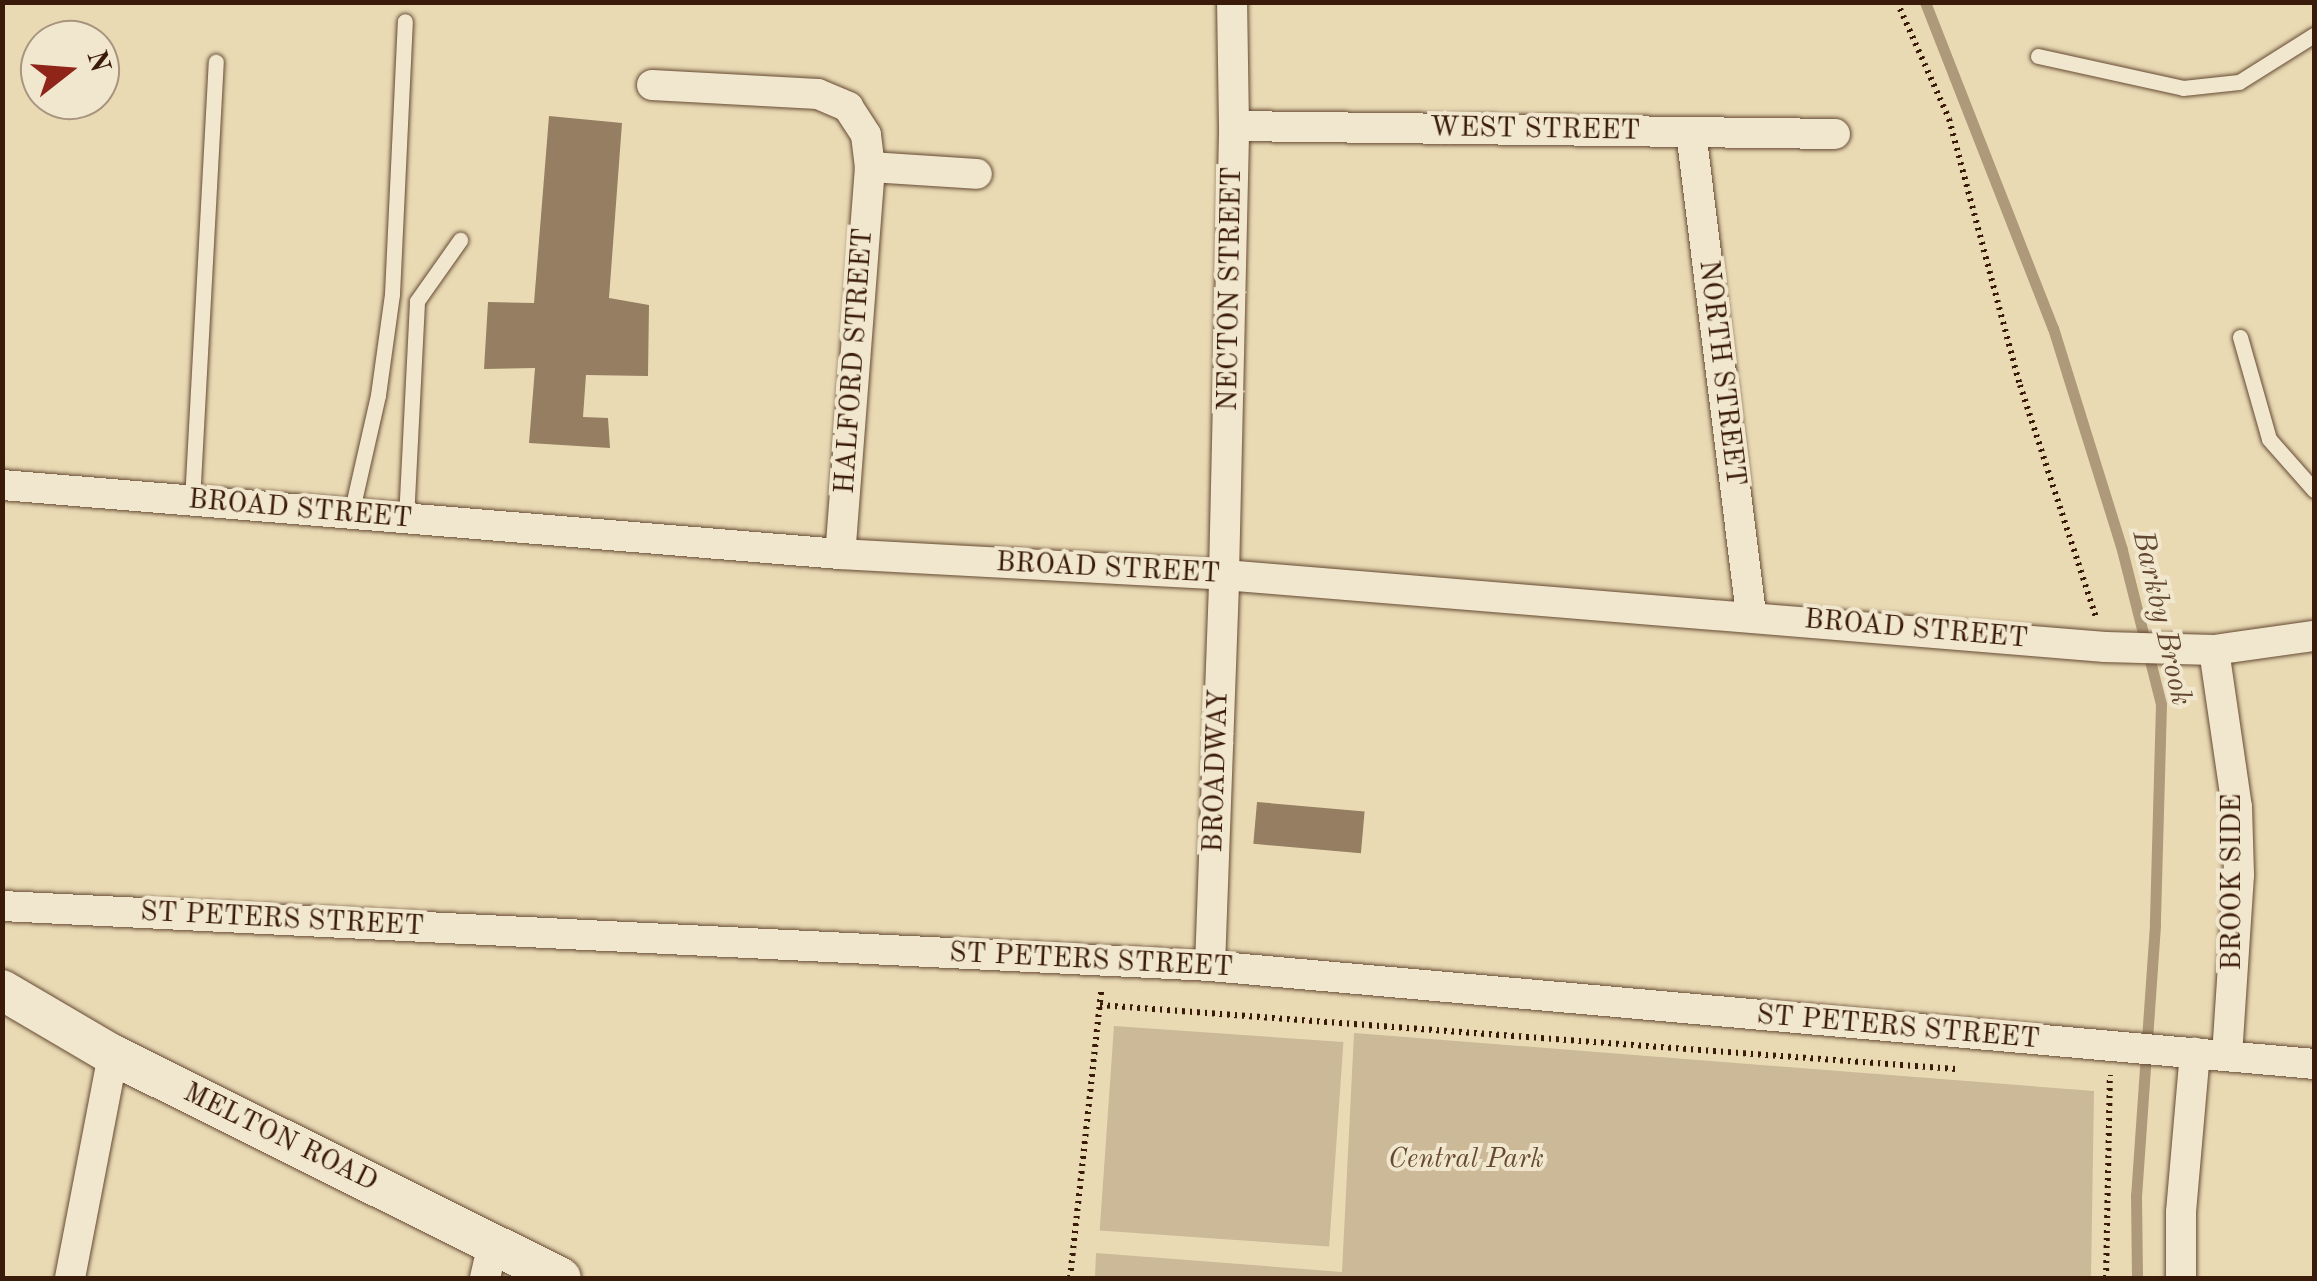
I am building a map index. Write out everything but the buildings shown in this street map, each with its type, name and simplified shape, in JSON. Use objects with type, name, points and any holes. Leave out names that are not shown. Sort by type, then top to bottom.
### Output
[{"type":"street","name":"NECTON STREET","points":[[1224,575],[1234,126],[1232,2]]},
{"type":"street","name":"HALFORD STREET","points":[[652,85],[818,94],[848,107],[866,135],[870,167],[840,554]]},
{"type":"street","name":"WEST STREET","points":[[1234,126],[1835,134]]},
{"type":"street","name":"NORTH STREET","points":[[1691,132],[1751,615]]},
{"type":"street","points":[[870,167],[977,174]]},
{"type":"street","name":"BROAD STREET","points":[[2,485],[840,554],[1224,575],[2105,646],[2214,650],[2314,636]]},
{"type":"street","name":"BROADWAY","points":[[1210,966],[1224,575]]},
{"type":"street","name":"BROOK SIDE","points":[[2214,650],[2237,808],[2238,875],[2227,1056]]},
{"type":"street","name":"ST PETERS STREET","points":[[2,906],[1210,966],[2314,1064]]},
{"type":"street","name":"MELTON ROAD","points":[[2,990],[489,1261],[561,1278]]},
{"type":"street","points":[[2181,1278],[2186,1052]]},
{"type":"street","points":[[70,1278],[113,1055]]},
{"type":"lane","points":[[351,514],[378,395],[392,294],[406,21]]},
{"type":"lane","points":[[2038,56],[2183,88],[2239,82],[2314,35]]},
{"type":"lane","points":[[192,501],[216,62]]},
{"type":"lane","points":[[406,519],[417,301],[460,240]]},
{"type":"lane","points":[[2240,337],[2268,439],[2314,490]]},
{"type":"path","points":[[1897,2],[1950,118],[2020,384],[2105,646]]},
{"type":"path","points":[[1070,1278],[1105,961]]},
{"type":"path","points":[[1100,1005],[1971,1070]]},
{"type":"path","points":[[2106,1278],[2111,1045]]},
{"type":"path","points":[[2090,1078],[2110,1080]]},
{"type":"green space","points":[[1114,1026],[1343,1042],[1329,1247],[1100,1231]]},
{"type":"green space","name":"Central Park","points":[[1354,1033],[2094,1091],[2091,1278],[1095,1278],[1096,1253],[1342,1272]]},
{"type":"waterway","name":"Barkby Brook","points":[[1925,2],[2053,328],[2122,550],[2161,704],[2155,925],[2136,1195],[2137,1278]]}]
